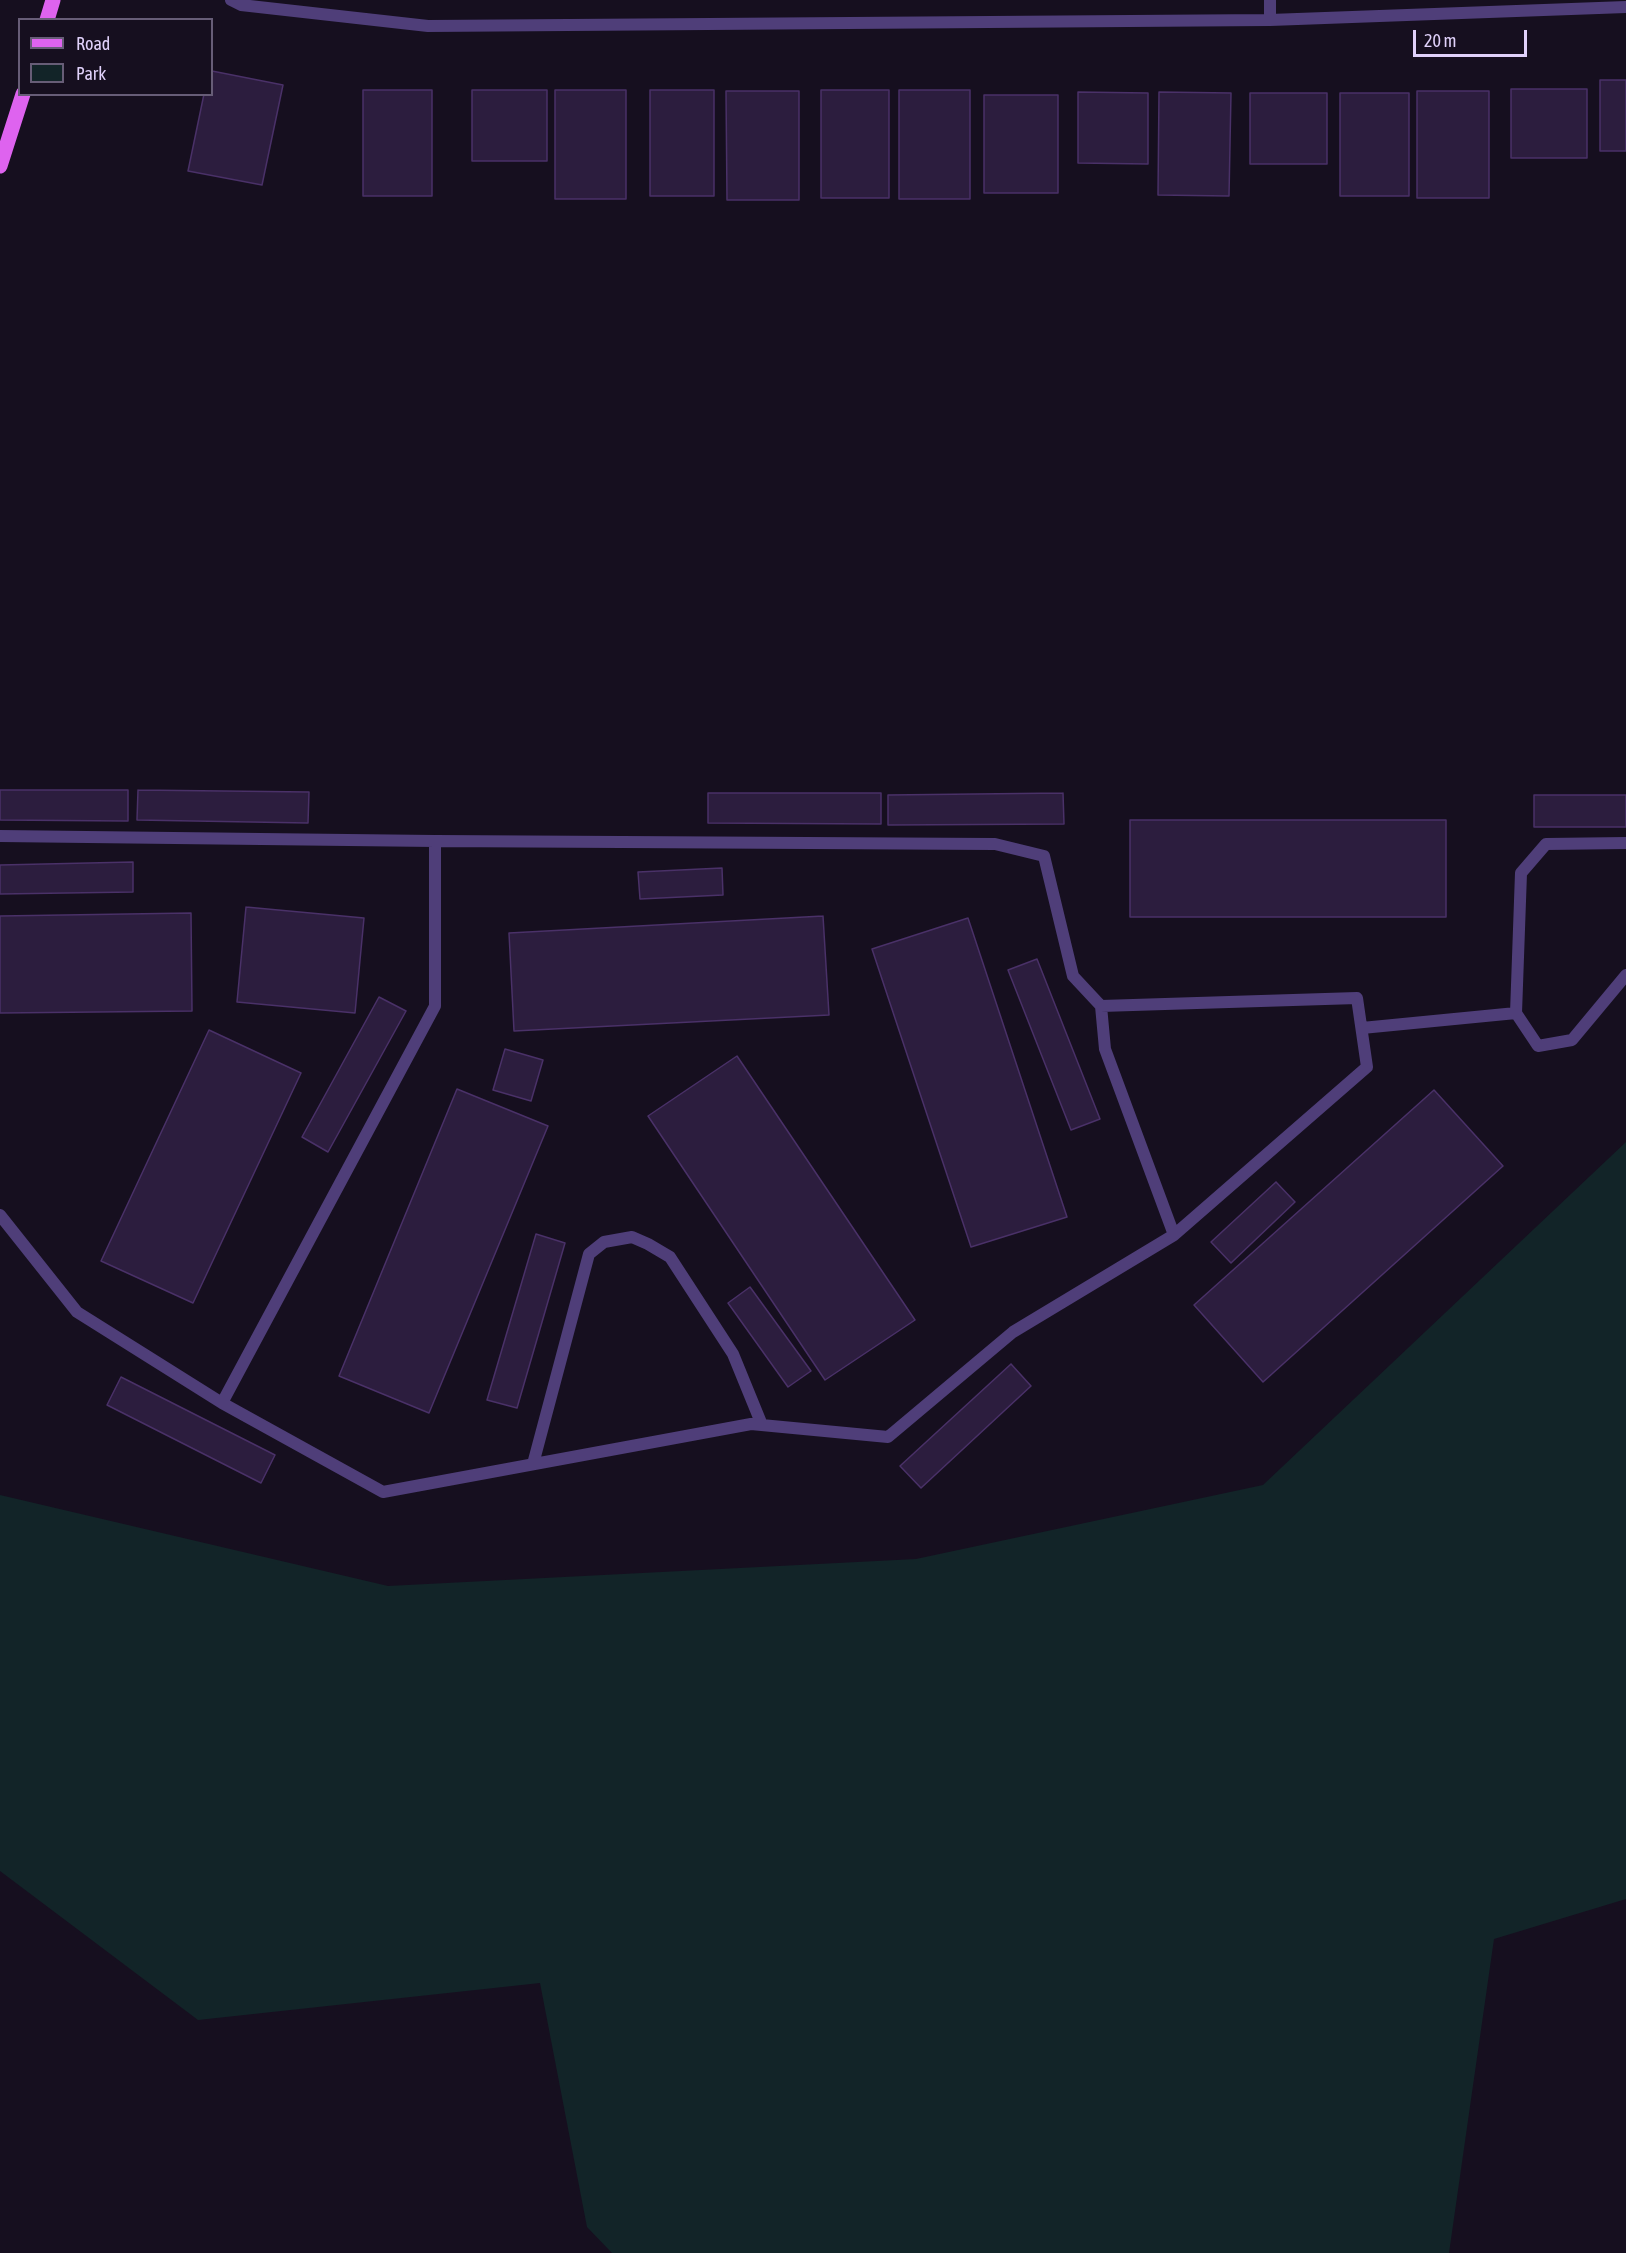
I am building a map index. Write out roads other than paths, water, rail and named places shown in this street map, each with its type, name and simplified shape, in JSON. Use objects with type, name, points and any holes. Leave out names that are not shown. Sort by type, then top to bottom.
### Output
[{"type":"main road","points":[[48,18],[53,0]]},
{"type":"main road","points":[[0,166],[22,96]]},
{"type":"street","points":[[231,0],[241,5],[428,26],[1270,20],[1626,7]]},
{"type":"street","points":[[1270,0],[1270,20]]},
{"type":"street","points":[[0,836],[996,844],[1044,856],[1073,976],[1101,1006],[1106,1049],[1174,1235]]},
{"type":"street","points":[[222,1403],[435,1006],[435,841]]},
{"type":"street","points":[[1626,843],[1546,844],[1521,873],[1516,1013],[1538,1046],[1572,1040],[1626,975]]},
{"type":"street","points":[[0,1215],[77,1312],[222,1403],[383,1492],[751,1424],[888,1437],[1013,1332],[1174,1235],[1367,1067],[1357,998],[1101,1006]]},
{"type":"street","points":[[1362,1029],[1516,1013]]},
{"type":"street","points":[[532,1464],[589,1254],[604,1242],[632,1237],[670,1257],[733,1354],[762,1425]]}]
